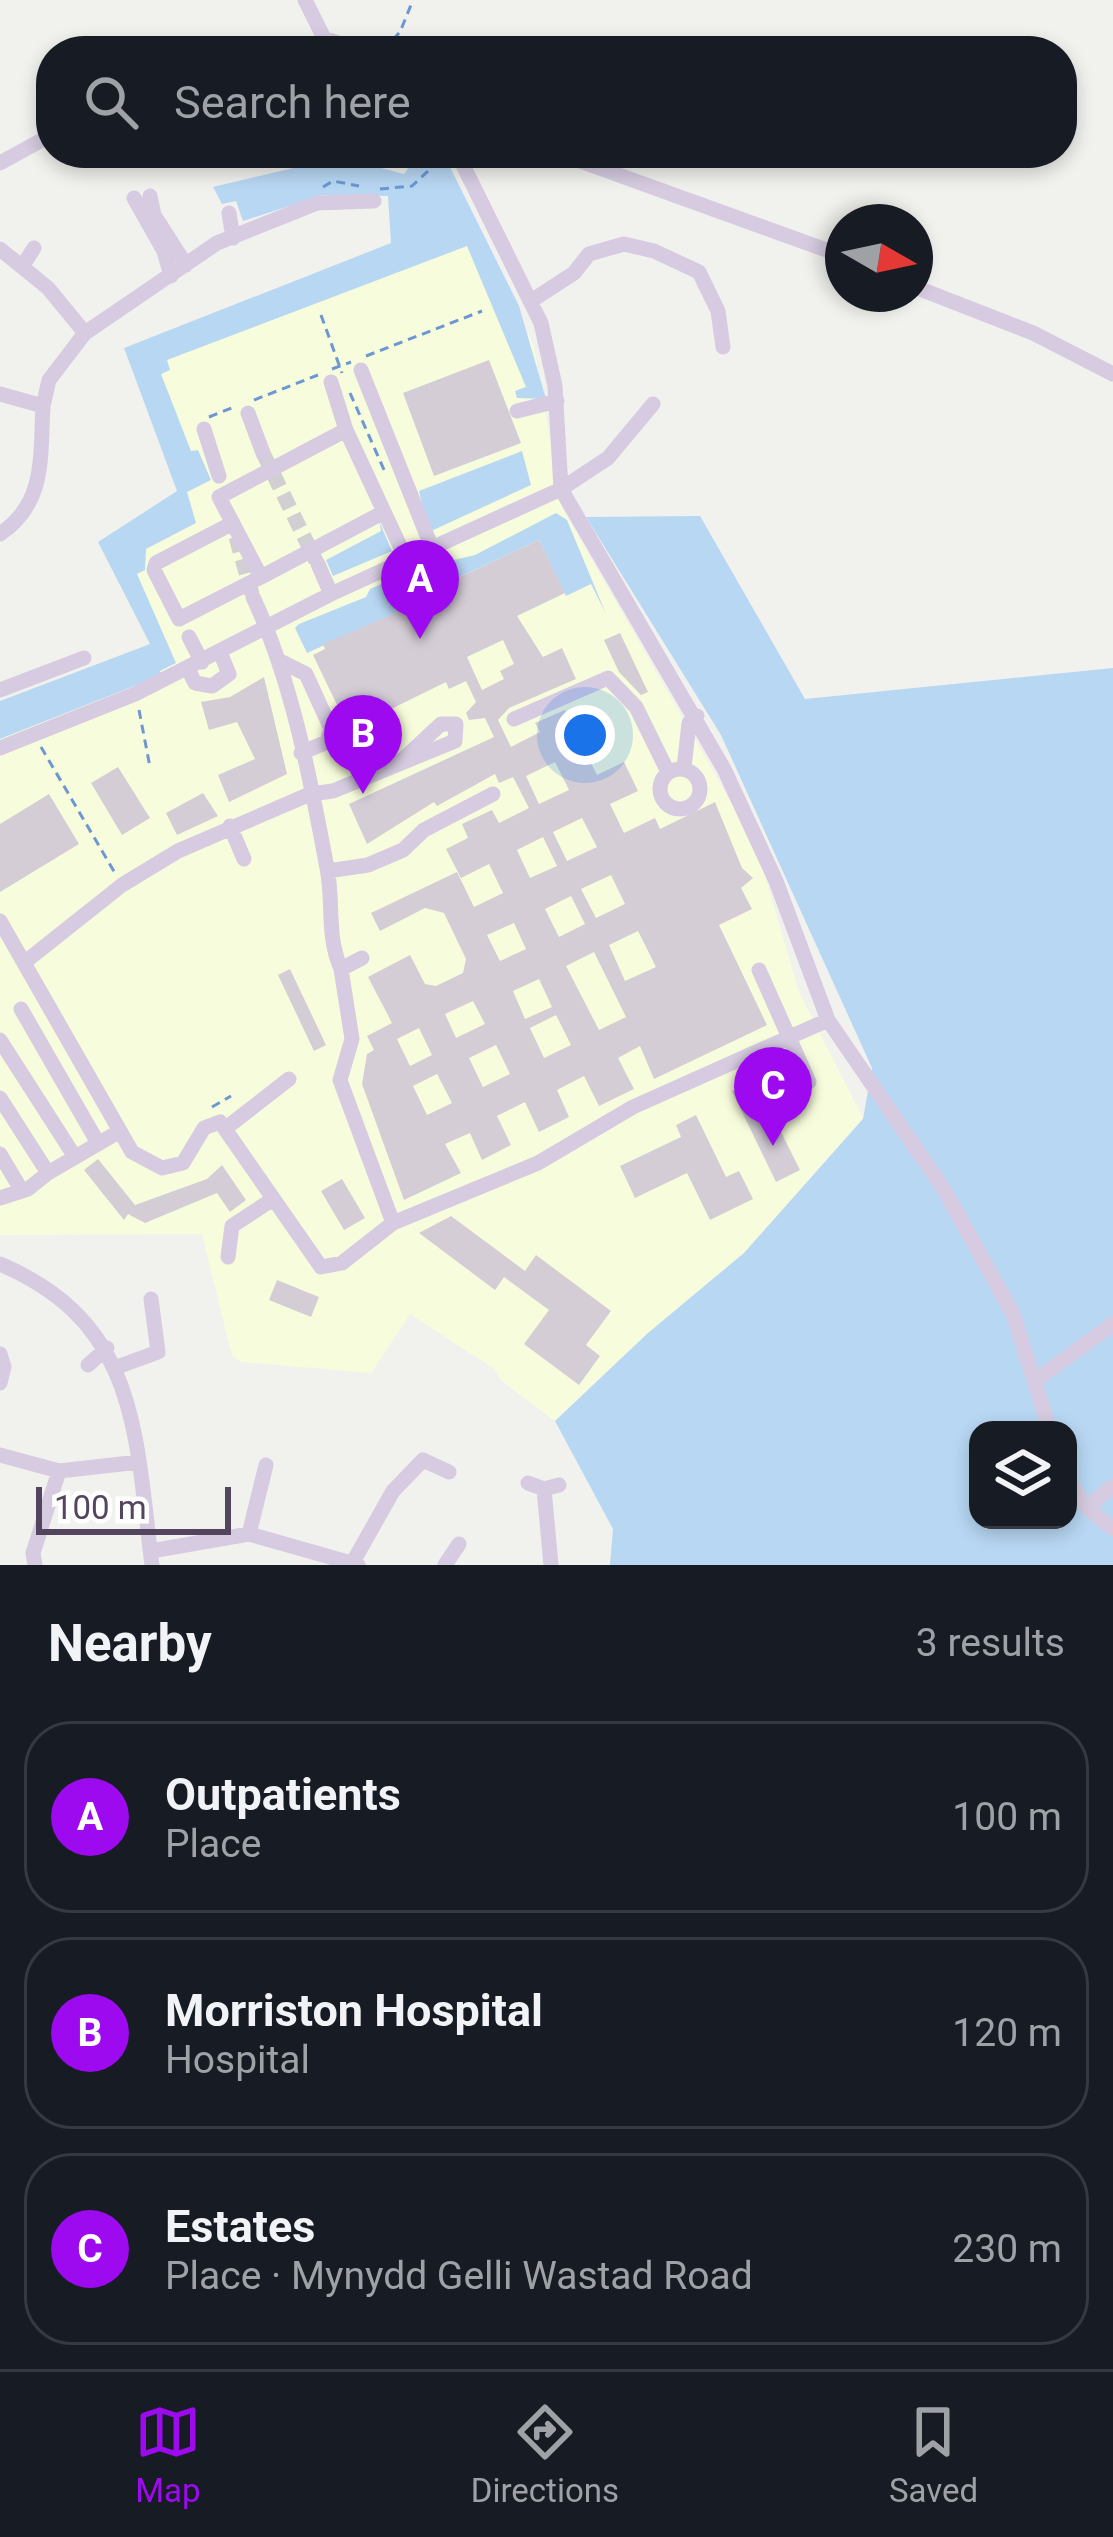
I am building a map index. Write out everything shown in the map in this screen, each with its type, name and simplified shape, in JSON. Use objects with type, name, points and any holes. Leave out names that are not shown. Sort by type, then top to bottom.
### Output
[{"type":"street","points":[[305,0],[323,36]]},
{"type":"street","points":[[0,163],[36,143]]},
{"type":"street","points":[[465,168],[531,301],[552,360],[561,489],[611,584],[697,716],[776,881],[828,1020],[945,1191],[1013,1314],[1047,1421]]},
{"type":"street","points":[[600,168],[825,249]]},
{"type":"street","points":[[171,276],[142,197],[186,265]]},
{"type":"street","points":[[0,534],[22,519],[39,487],[49,380],[85,332],[233,238],[316,203],[374,202]]},
{"type":"street","points":[[229,213],[233,238]]},
{"type":"street","points":[[531,301],[574,273],[589,254],[624,244],[655,251],[699,272],[718,311],[723,346]]},
{"type":"street","points":[[22,267],[34,248]]},
{"type":"street","points":[[0,250],[85,332]]},
{"type":"street","points":[[933,294],[1033,333],[1113,374]]},
{"type":"street","points":[[361,370],[420,554]]},
{"type":"street","points":[[335,374],[346,430],[384,512],[420,554]]},
{"type":"street","points":[[0,394],[43,406]]},
{"type":"street","points":[[517,411],[556,401]]},
{"type":"street","points":[[0,748],[135,694],[331,594],[561,489],[608,458],[653,404]]},
{"type":"street","points":[[248,413],[263,453]]},
{"type":"street","points":[[204,424],[219,476]]},
{"type":"street","points":[[261,577],[219,497],[346,430]]},
{"type":"street","points":[[233,523],[156,563],[154,571],[179,619],[384,512]]},
{"type":"street","points":[[318,564],[331,594]]},
{"type":"street","points":[[253,597],[280,661],[328,871],[332,948],[341,969],[352,1039],[340,1080],[393,1223]]},
{"type":"street","points":[[189,637],[195,683],[212,686],[229,674],[220,652]]},
{"type":"street","points":[[0,691],[84,658]]},
{"type":"street","points":[[280,661],[306,674],[331,730],[327,742],[301,752]]},
{"type":"street","points":[[514,719],[608,678],[636,707],[676,770],[689,723],[697,716]]},
{"type":"street","points":[[25,962],[122,885],[230,826],[399,763]]},
{"type":"street","points":[[328,871],[368,865],[403,850],[424,830],[493,794]]},
{"type":"street","points":[[230,826],[244,859]]},
{"type":"street","points":[[0,921],[132,1152],[162,1168],[189,1157],[204,1128],[220,1122],[270,1201],[321,1267],[342,1263],[393,1223],[538,1163],[633,1107],[828,1020]]},
{"type":"street","points":[[341,969],[362,958]]},
{"type":"street","points":[[759,970],[809,1082]]},
{"type":"street","points":[[20,1009],[98,1143]]},
{"type":"street","points":[[0,1040],[75,1157]]},
{"type":"street","points":[[226,1128],[289,1079]]},
{"type":"street","points":[[0,1098],[48,1173]]},
{"type":"street","points":[[0,1198],[22,1191],[120,1131]]},
{"type":"street","points":[[0,1154],[22,1191]]},
{"type":"street","points":[[228,1257],[232,1226],[270,1201]]},
{"type":"street","points":[[0,1264],[67,1302],[118,1367],[139,1462],[152,1558],[249,1534],[356,1564],[393,1491],[423,1460],[449,1472]]},
{"type":"street","points":[[118,1367],[158,1352],[151,1299]]},
{"type":"street","points":[[1036,1380],[1113,1324]]},
{"type":"street","points":[[88,1365],[107,1348]]},
{"type":"street","points":[[0,1354],[0,1383]]},
{"type":"street","points":[[0,1454],[59,1471],[139,1462]]},
{"type":"street","points":[[249,1534],[266,1465]]},
{"type":"street","points":[[35,1565],[33,1553],[59,1471]]},
{"type":"street","points":[[544,1486],[551,1565]]},
{"type":"street","points":[[1087,1508],[1113,1486]]},
{"type":"street","points":[[1077,1493],[1087,1508],[1113,1528]]},
{"type":"street","points":[[446,1565],[459,1544]]},
{"type":"path","points":[[396,36],[413,0]]},
{"type":"path","points":[[317,190],[333,181],[395,190],[412,186],[431,168]]},
{"type":"path","points":[[204,424],[482,311]]},
{"type":"path","points":[[321,315],[335,374],[386,475]]},
{"type":"path","points":[[420,554],[428,591]]},
{"type":"path","points":[[135,694],[150,767]]},
{"type":"path","points":[[35,735],[122,885]]},
{"type":"path","points":[[212,1107],[231,1096]]},
{"type":"shaded area","points":[[293,168],[381,168],[404,174],[408,168],[450,168],[519,306],[546,399],[517,398],[515,391],[526,387],[467,246],[167,360],[170,370],[161,374],[191,451],[198,450],[211,480],[187,492],[196,523],[146,549],[145,570],[137,574],[176,663],[160,671],[162,675],[0,739],[0,701],[150,644],[98,542],[177,491],[124,348],[391,243],[388,196],[323,195],[243,221],[236,201],[222,204],[213,187]]},
{"type":"shaded area","points":[[470,212],[534,347],[562,508],[756,846],[799,992],[863,1118],[744,1253],[648,1333],[555,1421],[502,1381],[493,1368],[410,1314],[371,1373],[241,1362],[232,1356],[202,1234],[0,1235],[0,701],[150,644],[98,542],[177,491],[124,348]]},
{"type":"shaded area","points":[[522,451],[531,485],[429,532],[419,491]]},
{"type":"shaded area","points":[[556,513],[567,520],[606,614],[591,584],[566,596],[539,540],[442,585],[433,565],[475,555]]},
{"type":"shaded area","points":[[700,516],[805,699],[1113,668],[1113,1565],[610,1565],[613,1529],[555,1421],[648,1333],[744,1253],[863,1119],[872,1068],[721,735],[586,517]]},
{"type":"shaded area","points":[[379,521],[392,551],[333,576],[326,560],[381,531]]},
{"type":"shaded area","points":[[400,576],[410,600],[403,604],[405,609],[307,653],[295,628],[299,624],[366,597],[370,589]]},
{"type":"building","points":[[489,360],[521,443],[434,476],[403,393]]},
{"type":"building","points":[[539,540],[565,593],[517,616],[543,657],[562,648],[576,679],[509,708],[498,720],[511,747],[540,732],[535,723],[565,710],[571,722],[598,708],[612,735],[584,749],[597,775],[624,762],[638,791],[610,804],[624,833],[655,818],[660,829],[715,802],[742,868],[753,878],[741,888],[752,909],[719,925],[767,1025],[654,1079],[640,1046],[618,1058],[634,1089],[599,1106],[584,1076],[557,1090],[569,1117],[539,1132],[525,1102],[497,1116],[511,1145],[482,1160],[470,1133],[445,1144],[461,1173],[404,1200],[362,1084],[367,1054],[374,1050],[367,1036],[392,1023],[368,977],[410,955],[425,984],[436,986],[463,973],[466,959],[444,913],[425,908],[380,931],[371,913],[457,872],[474,907],[503,893],[489,864],[461,878],[446,849],[468,838],[462,824],[492,810],[499,823],[529,808],[513,777],[499,783],[495,774],[437,806],[434,802],[367,844],[349,804],[494,737],[485,718],[469,720],[466,713],[476,702],[466,681],[449,689],[446,682],[379,715],[382,722],[352,736],[313,655],[325,649],[323,644],[405,609],[402,604]],"holes":[[[503,640],[514,664],[500,671],[504,679],[482,690],[467,657]],[[555,762],[569,790],[539,804],[526,776]],[[582,818],[597,847],[567,861],[553,832]],[[543,837],[557,866],[530,878],[517,850]],[[611,875],[625,904],[596,918],[581,889]],[[571,896],[585,924],[559,937],[545,909]],[[514,923],[526,949],[500,961],[487,935]],[[638,931],[656,967],[625,981],[609,945]],[[594,952],[626,1017],[599,1030],[566,966]],[[539,979],[552,1007],[525,1019],[513,991]],[[473,1001],[485,1024],[456,1038],[445,1014]],[[556,1015],[571,1045],[544,1058],[530,1028]],[[419,1028],[432,1055],[410,1066],[397,1039]],[[496,1045],[510,1074],[483,1087],[469,1058]],[[437,1074],[452,1103],[427,1115],[413,1086]]]},
{"type":"building","points":[[620,633],[648,692],[641,695],[619,672],[604,640]]},
{"type":"building","points":[[264,677],[287,774],[229,802],[218,775],[255,759],[237,722],[209,730],[201,702],[230,697]]},
{"type":"building","points":[[118,767],[150,818],[122,835],[91,783]]},
{"type":"building","points":[[203,793],[218,816],[177,835],[166,813]]},
{"type":"building","points":[[49,794],[79,844],[0,892],[0,824]]},
{"type":"building","points":[[290,969],[326,1045],[314,1051],[278,975]]},
{"type":"building","points":[[778,1069],[799,1111],[776,1122],[800,1170],[776,1182],[732,1091]]},
{"type":"building","points":[[696,1115],[726,1177],[739,1171],[753,1199],[710,1220],[687,1173],[635,1198],[620,1166],[681,1137],[676,1125]]},
{"type":"building","points":[[98,1159],[135,1205],[207,1179],[222,1165],[246,1200],[230,1212],[217,1193],[145,1223],[128,1214],[124,1220],[84,1170]]},
{"type":"building","points":[[342,1179],[365,1218],[344,1230],[321,1191]]},
{"type":"building","points":[[451,1216],[525,1271],[536,1255],[611,1311],[586,1345],[600,1356],[579,1385],[524,1344],[549,1310],[504,1277],[495,1290],[419,1233]]},
{"type":"building","points":[[277,1280],[319,1297],[311,1317],[269,1300]]},
{"type":"tunnel","points":[[263,453],[316,561]]},
{"type":"tunnel","points":[[236,537],[252,594]]},
{"type":"place","name":"Outpatients","points":[[420,639]]},
{"type":"place","name":"Morriston Hospital","points":[[363,794]]},
{"type":"place","name":"Estates","points":[[773,1146]]}]
